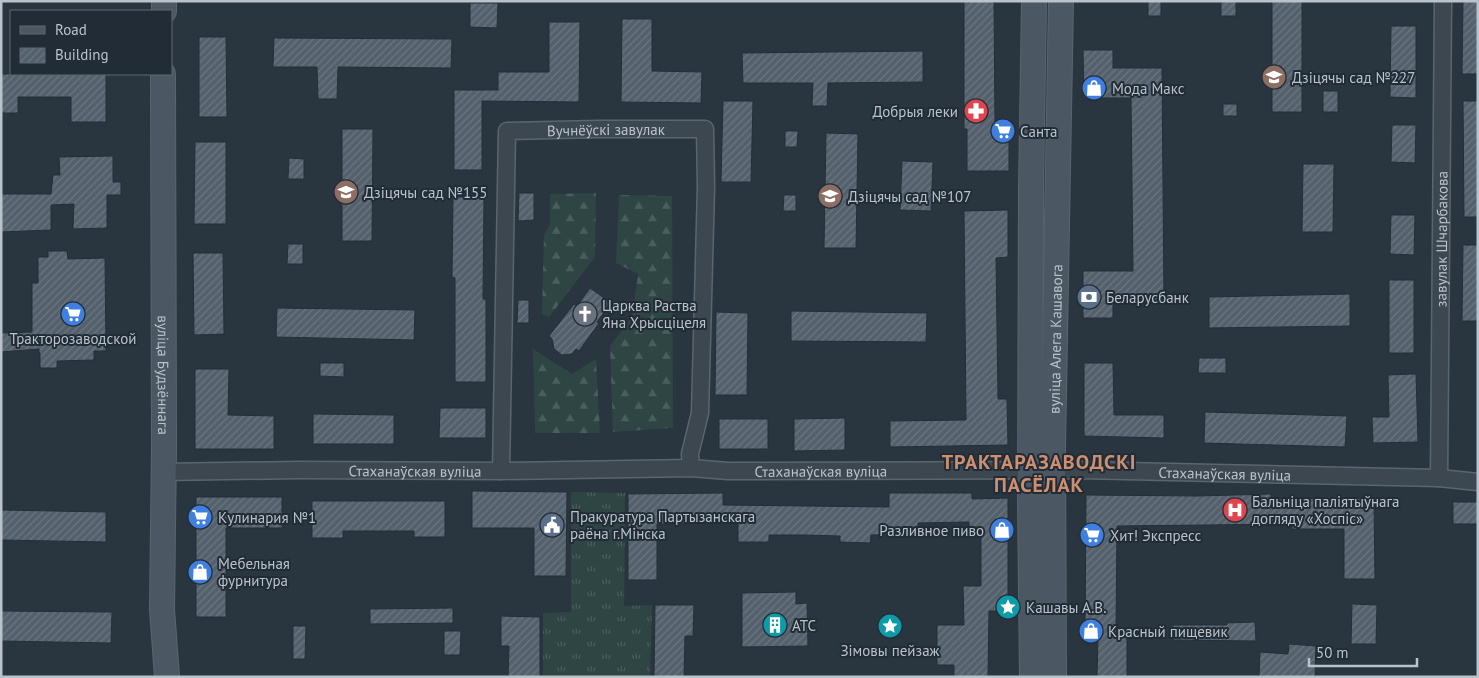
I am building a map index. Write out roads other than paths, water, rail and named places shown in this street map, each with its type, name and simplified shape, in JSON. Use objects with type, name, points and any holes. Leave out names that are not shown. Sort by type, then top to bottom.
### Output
[{"type":"main road","name":"вуліца Алега Кашавога","points":[[1034,1],[1031,189],[1042,470],[1054,677]]},
{"type":"main road","name":"вуліца Алега Кашавога","points":[[1032,677],[1061,1]]},
{"type":"main road","name":"вуліца Будзённага","points":[[164,75],[162,609],[167,677]]},
{"type":"street","name":"завулак Шчарбакова","points":[[1439,478],[1443,1]]},
{"type":"street","name":"Вучнёўскі завулак","points":[[501,471],[507,131],[589,129],[705,129],[706,187],[700,413],[690,454],[690,468]]},
{"type":"street","name":"Стаханаўская вуліца","points":[[164,472],[298,470],[501,471],[690,468],[728,471],[1042,470],[1172,471],[1439,478],[1478,482]]},
{"type":"place","name":"Дзіцячы сад №227","points":[[1274,77]]},
{"type":"place","name":"Мода Макс","points":[[1094,88]]},
{"type":"place","name":"Добрыя леки","points":[[976,111]]},
{"type":"place","name":"Санта","points":[[1003,131]]},
{"type":"place","name":"Дзіцячы сад №155","points":[[346,192]]},
{"type":"place","name":"Дзіцячы сад №107","points":[[830,196]]},
{"type":"place","name":"Беларусбанк","points":[[1089,297]]},
{"type":"place","name":"Тракторозаводской","points":[[73,314]]},
{"type":"place","name":"Царква Раства Яна Хрысціцеля","points":[[585,314]]},
{"type":"place","name":"Бальніца паліятыўнага догляду «Хоспіс»","points":[[1235,510]]},
{"type":"place","name":"Кулинария №1","points":[[200,517]]},
{"type":"place","name":"Пракуратура Партызанскага раёна г.Мінска","points":[[552,525]]},
{"type":"place","name":"Разливное пиво","points":[[1002,530]]},
{"type":"place","name":"Хит! Экспресс","points":[[1092,535]]},
{"type":"place","name":"Мебельная фурнитура","points":[[200,572]]},
{"type":"place","name":"Кашавы А.В.","points":[[1008,607]]},
{"type":"place","name":"АТС","points":[[775,625]]},
{"type":"place","name":"Зімовы пейзаж","points":[[890,626]]},
{"type":"place","name":"Красный пищевик","points":[[1091,631]]},
{"type":"district","name":"ТРАКТАРАЗАВОДСКІ ПАСЁЛАК","points":[[1039,474]]}]
